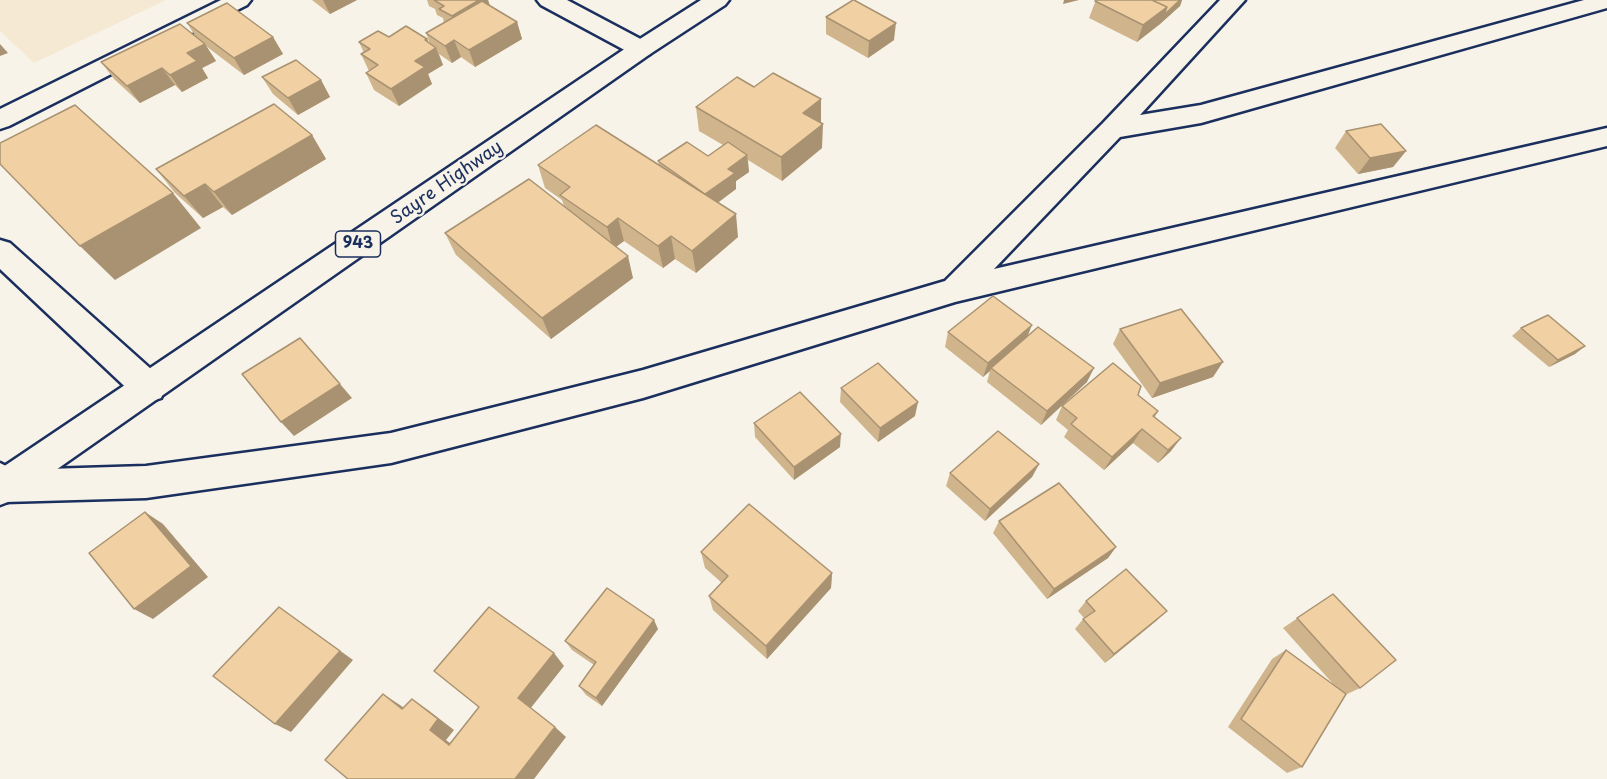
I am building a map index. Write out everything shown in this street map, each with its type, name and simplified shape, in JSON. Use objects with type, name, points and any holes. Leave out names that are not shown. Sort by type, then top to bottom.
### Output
[{"type":"main road","points":[[0,120],[239,0]]},
{"type":"main road","points":[[549,0],[641,49]]},
{"type":"main road","name":"Sayre Highway","points":[[2,485],[148,388],[641,49],[717,0]]},
{"type":"main road","points":[[955,290],[1112,129],[1233,0]]},
{"type":"main road","points":[[1112,129],[1201,114],[1607,1]]},
{"type":"main road","points":[[2,485],[146,482],[391,448],[643,384],[955,290],[1607,137]]},
{"type":"main road","points":[[0,251],[148,388]]},
{"type":"shaded area","points":[[0,0],[166,0],[34,63],[0,31]]},
{"type":"building","points":[[434,0],[479,0],[452,16],[439,9],[444,6]]},
{"type":"building","points":[[853,0],[896,23],[869,41],[826,17]]},
{"type":"building","points":[[1096,0],[1152,0],[1167,7],[1143,25]]},
{"type":"building","points":[[1152,0],[1180,0],[1164,15],[1167,7]]},
{"type":"building","points":[[482,1],[517,22],[469,50],[454,40],[445,46],[426,33]]},
{"type":"building","points":[[227,3],[273,37],[234,58],[187,23]]},
{"type":"building","points":[[180,24],[205,44],[187,53],[197,61],[170,75],[162,68],[127,86],[101,62]]},
{"type":"building","points":[[406,26],[427,39],[425,40],[436,48],[415,61],[425,67],[391,89],[366,73],[378,65],[361,54],[370,49],[359,42],[378,31],[389,37]]},
{"type":"building","points":[[296,60],[321,80],[288,98],[262,77]]},
{"type":"building","points":[[773,73],[821,99],[803,113],[823,124],[781,157],[696,107],[737,77],[754,87]]},
{"type":"building","points":[[274,104],[312,135],[214,192],[205,184],[184,196],[156,169]]},
{"type":"building","points":[[75,105],[173,193],[80,246],[0,164],[0,143]]},
{"type":"building","points":[[1381,124],[1406,151],[1370,158],[1346,131]]},
{"type":"building","points":[[596,125],[736,214],[692,251],[671,236],[658,246],[618,218],[607,227],[560,195],[570,187],[538,165]]},
{"type":"building","points":[[687,142],[708,156],[728,142],[747,155],[728,169],[735,173],[705,194],[658,161]]},
{"type":"building","points":[[529,179],[628,256],[542,318],[445,233]]},
{"type":"building","points":[[993,296],[1032,325],[988,363],[948,332]]},
{"type":"building","points":[[1181,309],[1223,362],[1160,383],[1120,329]]},
{"type":"building","points":[[1548,315],[1585,346],[1558,360],[1521,328]]},
{"type":"building","points":[[1038,327],[1094,368],[1047,411],[991,368]]},
{"type":"building","points":[[300,338],[340,384],[281,422],[242,374]]},
{"type":"building","points":[[878,363],[918,402],[880,428],[841,388]]},
{"type":"building","points":[[1113,363],[1141,386],[1138,395],[1158,411],[1153,416],[1181,438],[1168,450],[1142,429],[1112,457],[1071,424],[1077,418],[1062,406]]},
{"type":"building","points":[[800,392],[841,434],[794,467],[754,423]]},
{"type":"building","points":[[998,431],[1039,464],[990,509],[950,473]]},
{"type":"building","points":[[1059,483],[1116,547],[1054,589],[999,521]]},
{"type":"building","points":[[749,504],[832,573],[766,646],[709,596],[728,576],[701,552]]},
{"type":"building","points":[[145,512],[191,566],[134,609],[89,553]]},
{"type":"building","points":[[1126,569],[1167,611],[1114,654],[1083,619],[1095,611],[1086,601]]},
{"type":"building","points":[[607,588],[654,620],[596,698],[579,686],[596,662],[565,641]]},
{"type":"building","points":[[1333,594],[1396,660],[1360,688],[1297,618]]},
{"type":"building","points":[[279,607],[340,651],[275,724],[213,676]]},
{"type":"building","points":[[489,607],[554,653],[518,698],[555,727],[515,779],[348,779],[325,760],[383,694],[402,709],[412,699],[438,719],[430,730],[449,745],[479,707],[434,671]]},
{"type":"building","points":[[1286,650],[1346,694],[1302,767],[1241,719]]}]
